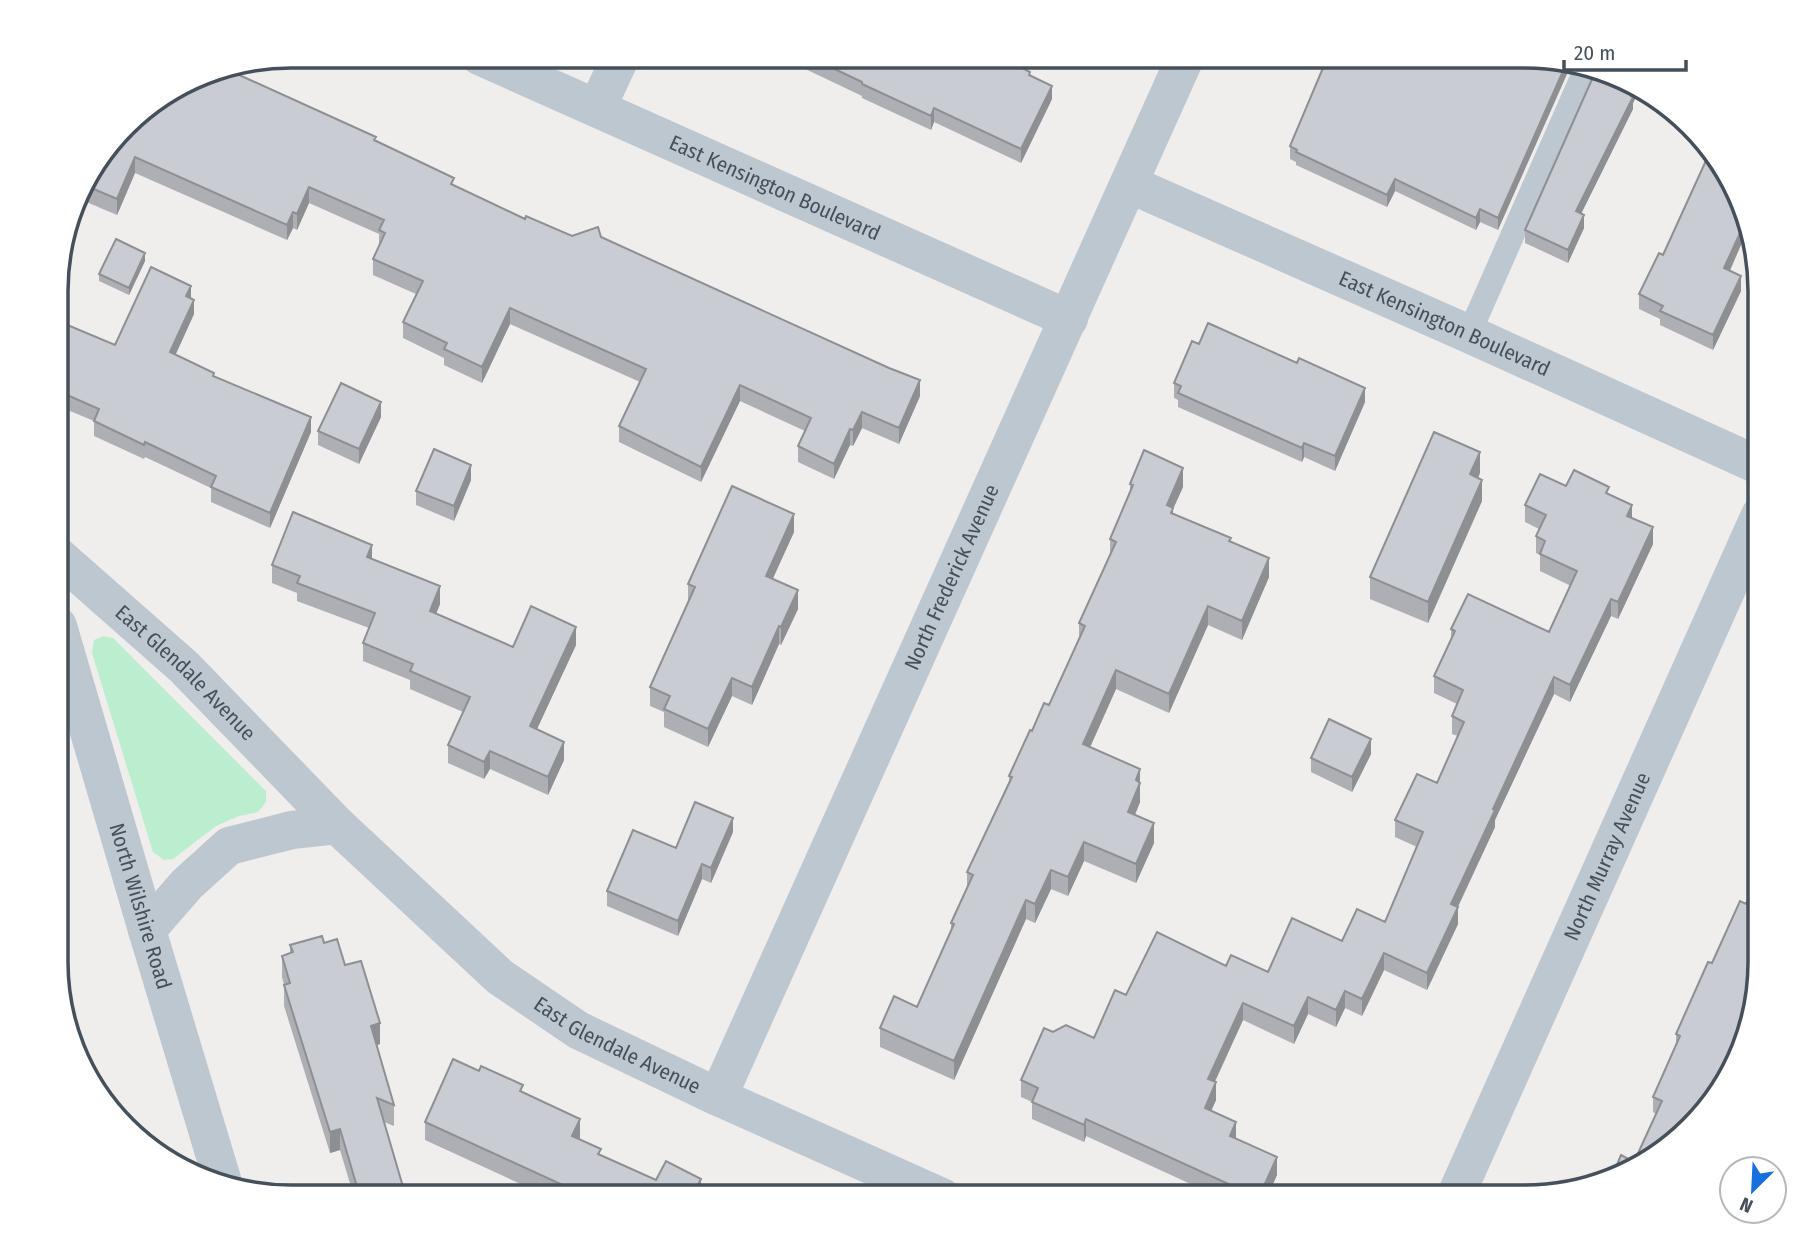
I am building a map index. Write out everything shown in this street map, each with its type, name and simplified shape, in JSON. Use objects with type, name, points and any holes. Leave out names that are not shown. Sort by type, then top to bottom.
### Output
[{"type":"street","name":"East Kensington Boulevard","points":[[507,68],[1069,318]]},
{"type":"street","points":[[597,108],[615,68]]},
{"type":"street","name":"North Frederick Avenue","points":[[718,1097],[1180,69]]},
{"type":"street","name":"East Kensington Boulevard","points":[[1129,184],[1747,461]]},
{"type":"street","name":"North Murray Avenue","points":[[1460,1185],[1747,542]]},
{"type":"street","name":"East Glendale Avenue","points":[[68,565],[184,667],[337,825],[500,977],[578,1030],[718,1097],[914,1185]]},
{"type":"street","name":"North Wilshire Road","points":[[69,662],[220,1173]]},
{"type":"street","points":[[146,930],[187,884],[229,846],[292,830],[337,825]]},
{"type":"lane","points":[[1469,334],[1582,77]]},
{"type":"green space","points":[[104,636],[113,638],[266,791],[266,802],[258,812],[239,816],[216,826],[173,859],[164,860],[153,852],[92,653],[94,640]]},
{"type":"building","points":[[833,68],[1023,69],[1030,72],[1029,75],[1052,86],[1021,149],[934,108],[931,116]]},
{"type":"building","points":[[1323,69],[1539,69],[1562,72],[1498,218],[1480,209],[1476,218],[1395,179],[1387,195],[1296,152],[1297,150],[1290,146]]},
{"type":"building","points":[[239,75],[376,137],[374,140],[454,178],[451,184],[525,219],[526,216],[572,236],[598,227],[601,237],[920,380],[899,428],[862,412],[853,430],[850,429],[834,464],[798,446],[811,418],[740,385],[701,467],[619,426],[646,369],[510,308],[482,367],[444,349],[447,343],[403,322],[423,281],[373,259],[385,233],[379,230],[384,220],[309,187],[297,214],[293,212],[287,225],[135,157],[117,199],[93,189],[124,144],[144,124],[180,98],[220,80]]},
{"type":"building","points":[[1592,79],[1633,97],[1576,211],[1584,215],[1568,250],[1525,230]]},
{"type":"building","points":[[1706,161],[1725,193],[1740,233],[1724,268],[1741,276],[1713,335],[1660,311],[1663,306],[1639,294],[1659,253],[1663,255]]},
{"type":"building","points":[[116,239],[145,253],[129,288],[99,274]]},
{"type":"building","points":[[151,267],[191,286],[186,296],[194,300],[170,352],[214,373],[213,376],[311,417],[270,513],[211,487],[216,476],[94,421],[99,409],[68,395],[68,325],[115,345]]},
{"type":"building","points":[[1208,323],[1297,363],[1299,358],[1365,388],[1335,456],[1304,443],[1302,448],[1178,393],[1181,386],[1174,383],[1192,341],[1199,344]]},
{"type":"building","points":[[341,383],[381,402],[359,449],[318,431]]},
{"type":"building","points":[[1434,432],[1480,452],[1470,474],[1482,480],[1428,602],[1370,577]]},
{"type":"building","points":[[434,449],[471,465],[454,506],[416,491]]},
{"type":"building","points":[[1144,450],[1183,468],[1167,505],[1173,508],[1171,513],[1231,538],[1229,541],[1269,558],[1242,621],[1208,606],[1169,694],[1116,670],[1083,744],[1140,769],[1136,780],[1140,783],[1128,812],[1154,823],[1136,864],[1084,842],[1068,877],[1051,870],[1035,904],[1026,900],[954,1061],[880,1028],[894,996],[917,1007],[954,924],[951,923],[973,875],[967,872],[1012,777],[1009,776],[1044,703],[1049,705],[1085,626],[1079,623],[1116,542],[1110,539],[1133,485],[1130,484]]},
{"type":"building","points":[[1574,470],[1609,487],[1606,493],[1632,505],[1627,516],[1653,527],[1618,602],[1611,599],[1570,685],[1554,677],[1451,904],[1458,907],[1427,973],[1384,953],[1362,999],[1345,991],[1336,1010],[1308,997],[1294,1026],[1243,1003],[1208,1079],[1216,1082],[1205,1108],[1236,1122],[1230,1136],[1277,1157],[1264,1185],[1230,1185],[1086,1119],[1084,1125],[1032,1102],[1038,1088],[1021,1080],[1044,1028],[1053,1032],[1066,1025],[1094,1038],[1115,990],[1126,995],[1157,932],[1226,966],[1231,955],[1268,972],[1292,918],[1342,941],[1357,909],[1385,922],[1423,832],[1395,820],[1417,774],[1437,783],[1464,722],[1452,716],[1463,690],[1434,676],[1455,631],[1451,629],[1468,594],[1549,632],[1577,571],[1540,554],[1545,541],[1536,536],[1546,515],[1525,505],[1540,474],[1566,486]]},
{"type":"building","points":[[732,486],[794,514],[766,576],[798,590],[752,687],[732,678],[708,729],[664,709],[670,696],[650,687],[695,587],[688,584]]},
{"type":"building","points":[[293,512],[372,545],[367,557],[440,586],[430,611],[513,647],[531,606],[576,627],[530,726],[564,742],[548,777],[490,751],[484,762],[448,745],[470,697],[410,671],[413,664],[363,643],[375,613],[297,583],[300,576],[272,565]]},
{"type":"building","points":[[1329,719],[1371,739],[1352,777],[1311,758]]},
{"type":"building","points":[[695,802],[733,818],[711,868],[702,864],[678,921],[607,891],[633,830],[676,848]]},
{"type":"building","points":[[1740,901],[1746,904],[1747,902],[1747,976],[1736,1033],[1725,1060],[1702,1097],[1682,1119],[1660,1139],[1638,1154],[1662,1101],[1653,1097],[1680,1036],[1676,1034],[1708,962],[1712,963]]},
{"type":"building","points":[[322,936],[324,943],[337,939],[345,965],[361,961],[380,1023],[371,1026],[394,1105],[377,1098],[402,1184],[356,1184],[340,1129],[330,1132],[284,985],[290,983],[282,956],[293,952],[290,945]]},
{"type":"building","points":[[453,1059],[479,1071],[481,1066],[523,1085],[520,1091],[580,1119],[572,1136],[601,1149],[598,1154],[656,1180],[666,1161],[701,1179],[698,1184],[561,1184],[425,1122]]},
{"type":"building","points":[[1621,1155],[1628,1159],[1617,1164]]}]
